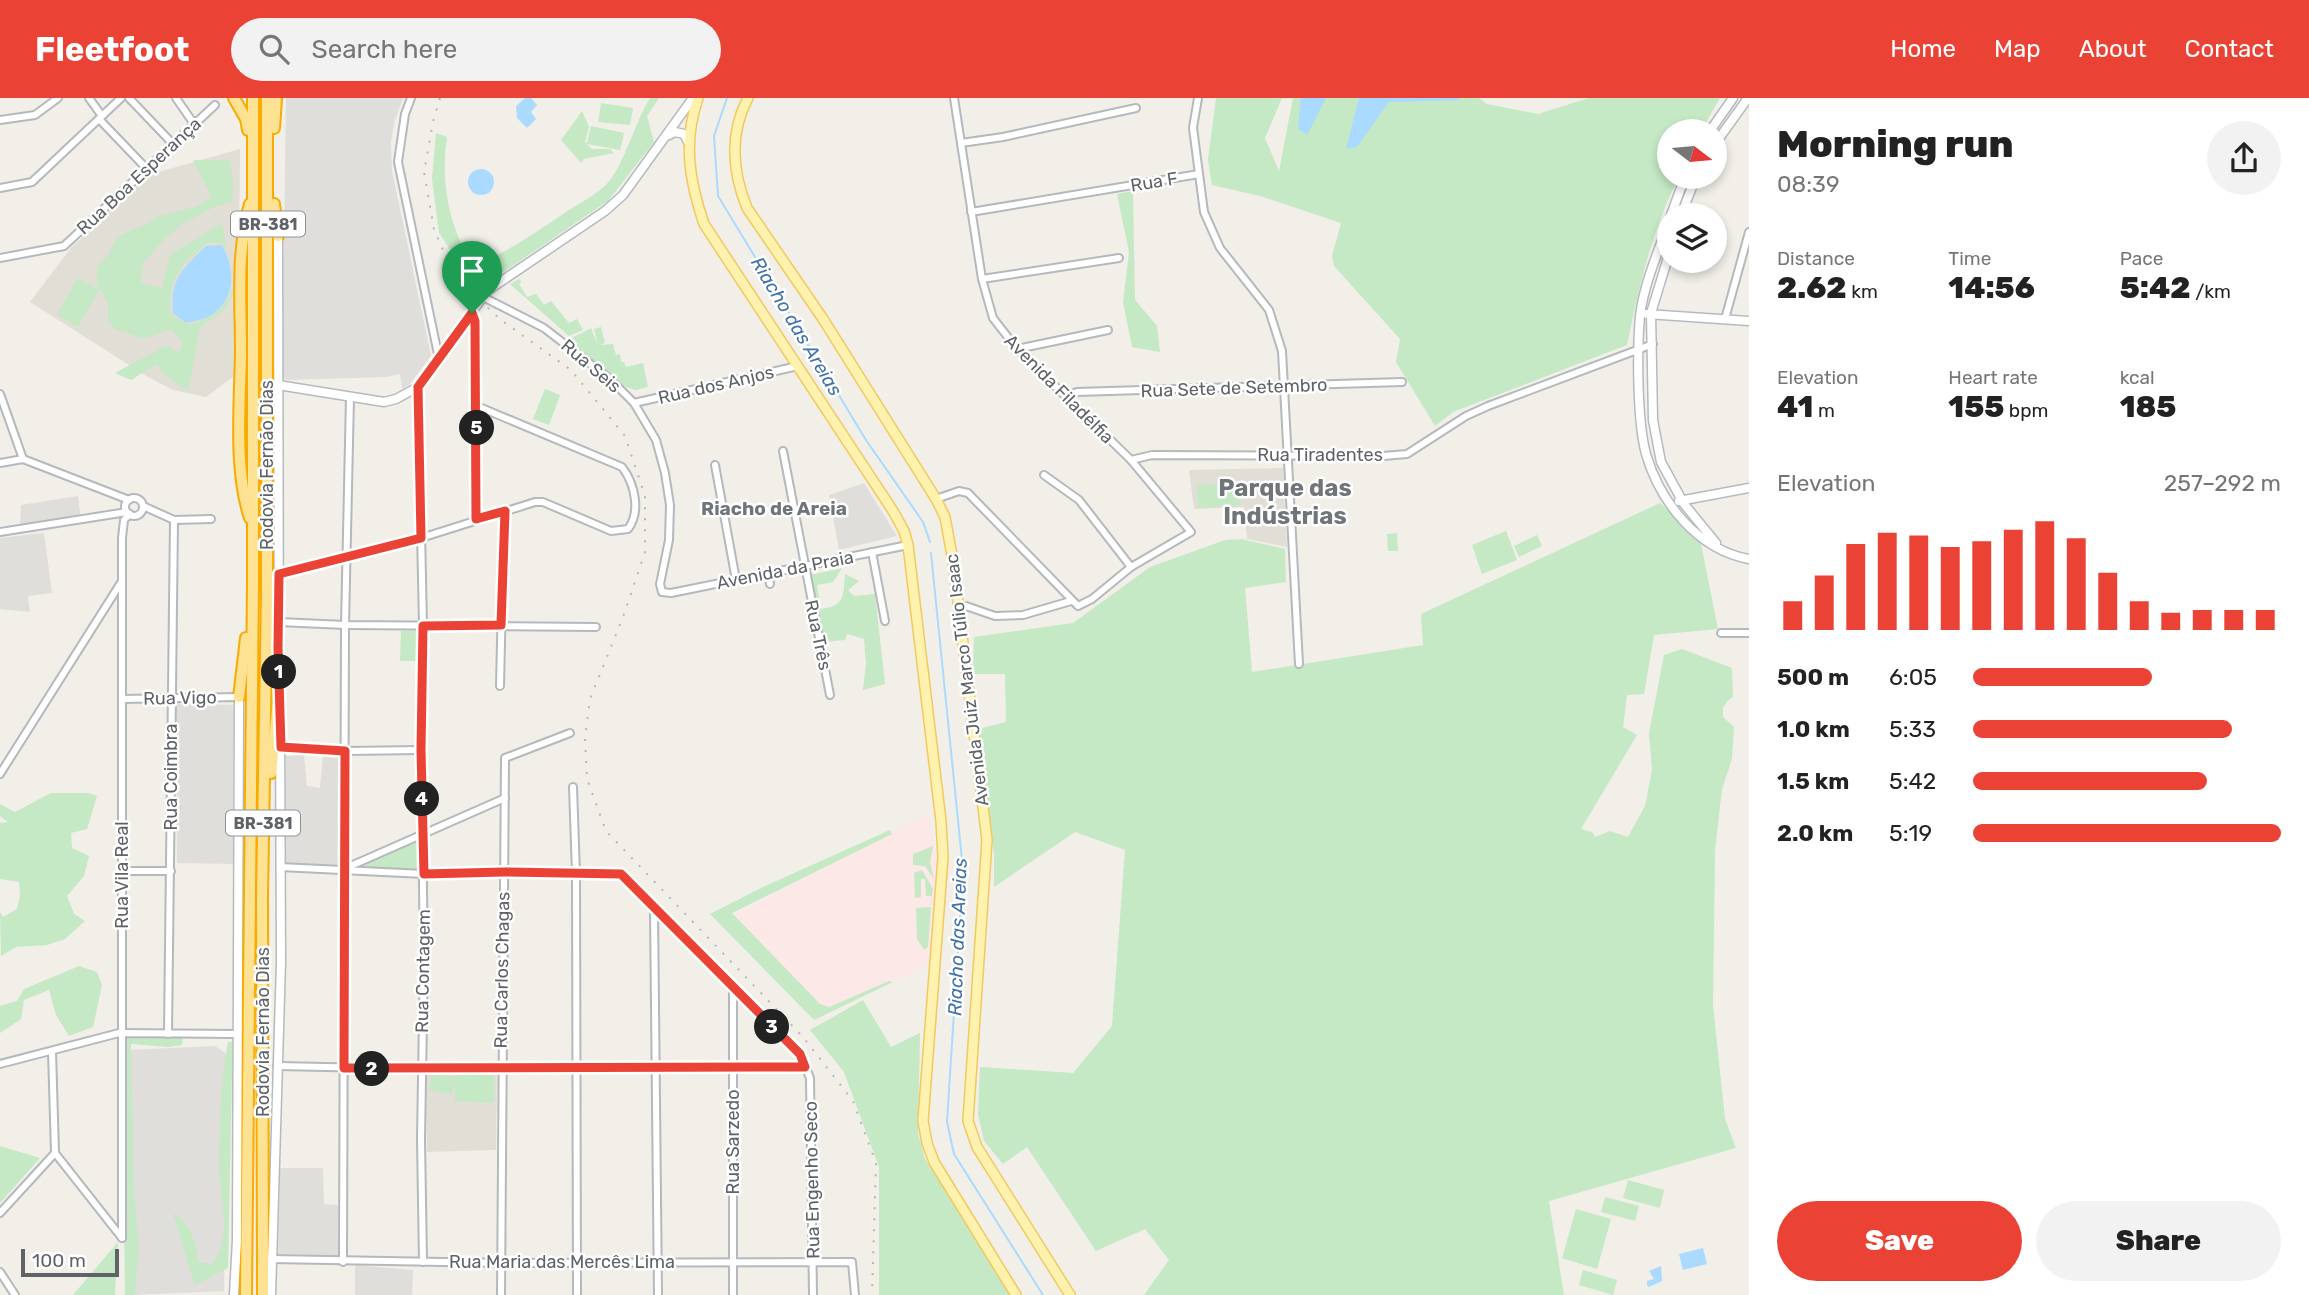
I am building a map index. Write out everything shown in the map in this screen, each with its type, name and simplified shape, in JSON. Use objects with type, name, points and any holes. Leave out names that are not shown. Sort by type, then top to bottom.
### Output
[{"type":"highway","points":[[234,98],[246,119],[253,171]]},
{"type":"highway","name":"BR-381","points":[[253,98],[253,171]]},
{"type":"highway","name":"Rodovia Fernão Dias","points":[[263,1295],[262,897],[266,706],[269,183],[267,98]]},
{"type":"highway","points":[[268,169],[276,98]]},
{"type":"highway","name":"Rodovia Fernão Dias","points":[[246,1292],[253,527],[241,482],[240,390],[241,249],[244,221],[253,191],[253,171]]},
{"type":"highway","name":"BR-381","points":[[269,183],[278,236]]},
{"type":"highway","name":"BR-381","points":[[239,697],[253,583]]},
{"type":"highway","points":[[262,897],[267,871],[279,689]]},
{"type":"main road","points":[[278,385],[384,402],[396,400],[418,387],[486,291],[605,211],[623,195],[696,98]]},
{"type":"main road","points":[[696,98],[688,142],[688,166],[704,224],[893,511],[908,545],[943,848],[923,1121],[934,1162],[1016,1295]]},
{"type":"main road","name":"Avenida Juiz Marco Túlio Isaac","points":[[748,98],[737,125],[734,146],[739,187],[747,208],[831,330],[945,517],[987,840],[968,1121],[977,1147],[1070,1295]]},
{"type":"main road","points":[[1718,119],[1732,98]]},
{"type":"main road","points":[[1727,127],[1748,98]]},
{"type":"main road","points":[[666,136],[675,132],[684,134],[688,142]]},
{"type":"main road","name":"Rodovia Fernão Dias","points":[[271,1295],[281,962],[278,236]]},
{"type":"main road","points":[[1657,255],[1640,316],[1642,423],[1646,454],[1666,497],[1691,529],[1708,543],[1749,559]]},
{"type":"main road","points":[[1663,273],[1651,313],[1653,420],[1661,462],[1683,502],[1706,534],[1723,550]]},
{"type":"main road","points":[[1640,316],[1651,313],[1749,321]]},
{"type":"main road","points":[[1666,497],[1683,502],[1749,488]]},
{"type":"main road","name":"Rodovia Fernão Dias","points":[[234,1295],[237,1240],[239,697]]},
{"type":"street","points":[[0,120],[35,115],[58,98]]},
{"type":"street","points":[[89,98],[101,117],[146,168]]},
{"type":"street","points":[[0,188],[32,182],[121,98]]},
{"type":"street","points":[[129,98],[173,144]]},
{"type":"street","points":[[176,98],[194,124]]},
{"type":"street","points":[[411,98],[405,114],[398,162],[439,359]]},
{"type":"street","name":"Avenida Filadélfia","points":[[954,98],[982,279],[993,318],[1017,349],[1131,460],[1191,532],[1131,567]]},
{"type":"street","points":[[1198,98],[1194,128],[1205,212],[1220,248],[1269,310],[1282,351],[1299,664]]},
{"type":"street","name":"Rua Boa Esperança","points":[[0,258],[64,246],[215,105]]},
{"type":"street","points":[[961,143],[1003,137],[1136,108]]},
{"type":"street","name":"Rua F","points":[[971,212],[1199,174]]},
{"type":"street","points":[[1725,319],[1749,232]]},
{"type":"street","points":[[982,279],[1119,258]]},
{"type":"street","name":"Rua Seis","points":[[483,297],[544,328],[610,379],[634,404],[656,440],[670,505],[666,560],[660,584],[662,592]]},
{"type":"street","points":[[472,313],[475,321],[477,406],[476,519]]},
{"type":"street","points":[[1017,349],[1108,330]]},
{"type":"street","name":"Rua Tiradentes","points":[[1131,460],[1152,455],[1407,454],[1466,416],[1488,406],[1653,344]]},
{"type":"street","name":"Rua dos Anjos","points":[[634,404],[798,366]]},
{"type":"street","name":"Rua Sete de Setembro","points":[[1066,396],[1077,392],[1402,382]]},
{"type":"street","name":"Rua Contagem","points":[[418,387],[423,626],[423,1262]]},
{"type":"street","points":[[0,396],[23,459]]},
{"type":"street","points":[[343,1262],[345,625],[350,397]]},
{"type":"street","points":[[279,574],[421,538],[535,502],[543,502],[611,531],[628,529],[632,523],[635,499],[628,475],[622,467],[477,406]]},
{"type":"street","name":"Rua Três","points":[[783,452],[830,695]]},
{"type":"street","points":[[0,463],[23,459],[129,500],[136,498],[143,506],[174,520],[211,519]]},
{"type":"street","points":[[715,465],[736,580]]},
{"type":"street","points":[[936,499],[959,491],[968,493],[1070,601],[1078,606],[1092,599],[1131,567],[1079,500],[1044,475]]},
{"type":"street","points":[[128,513],[126,504],[129,500]]},
{"type":"street","points":[[0,532],[128,513],[138,515],[143,506]]},
{"type":"street","points":[[500,686],[505,511]]},
{"type":"street","name":"Rua Vila Real","points":[[54,1153],[122,1238],[123,524],[128,513]]},
{"type":"street","name":"Rua Coimbra","points":[[168,1034],[174,520]]},
{"type":"street","name":"Avenida da Praia","points":[[662,592],[671,593],[908,545]]},
{"type":"street","points":[[872,552],[885,621]]},
{"type":"street","points":[[793,568],[795,578]]},
{"type":"street","points":[[768,573],[770,584]]},
{"type":"street","points":[[0,774],[123,579]]},
{"type":"street","points":[[966,606],[995,616],[1023,615],[1070,601]]},
{"type":"street","points":[[278,622],[596,627]]},
{"type":"street","points":[[1721,633],[1749,633]]},
{"type":"street","name":"Rua Vigo","points":[[122,699],[239,697]]},
{"type":"street","name":"Rua Carlos Chagas","points":[[501,1295],[505,758],[570,733]]},
{"type":"street","points":[[281,747],[345,751],[421,750]]},
{"type":"street","points":[[573,787],[576,874],[577,1295]]},
{"type":"street","points":[[344,869],[505,798]]},
{"type":"street","points":[[277,1066],[422,1069],[805,1067],[800,1054],[621,874],[424,874],[280,867]]},
{"type":"street","points":[[123,870],[171,871]]},
{"type":"street","points":[[654,908],[658,1295]]},
{"type":"street","name":"Rua Sarzedo","points":[[733,989],[733,1295]]},
{"type":"street","points":[[0,1064],[122,1033],[237,1034]]},
{"type":"street","points":[[0,1213],[54,1153],[52,1051]]},
{"type":"street","name":"Rua Engenho Seco","points":[[805,1067],[810,1078],[811,1099],[813,1295]]},
{"type":"street","name":"Rua Maria das Mercês Lima","points":[[271,1259],[501,1263],[852,1262],[855,1295]]},
{"type":"street","points":[[0,1272],[15,1295]]},
{"type":"shaded area","points":[[286,98],[403,98],[391,141],[392,171],[431,356],[410,384],[402,389],[400,374],[386,377],[286,380],[282,376]]},
{"type":"shaded area","points":[[240,149],[238,373],[206,397],[173,390],[148,377],[30,302],[71,248],[148,175]]},
{"type":"shaded area","points":[[1283,468],[1287,547],[1247,539],[1244,507],[1194,509],[1189,470]]},
{"type":"shaded area","points":[[864,483],[897,536],[839,550],[829,495]]},
{"type":"shaded area","points":[[78,496],[81,520],[20,525],[21,505]]},
{"type":"shaded area","points":[[44,533],[52,593],[28,596],[30,612],[0,609],[0,538]]},
{"type":"shaded area","points":[[176,703],[233,705],[233,864],[177,863]]},
{"type":"shaded area","points":[[304,755],[307,786],[320,788],[323,755],[341,755],[338,866],[285,865],[286,756]]},
{"type":"shaded area","points":[[929,813],[938,871],[928,966],[826,1011],[727,919]]},
{"type":"shaded area","points":[[215,1046],[228,1055],[224,1291],[131,1295],[126,1050]]},
{"type":"shaded area","points":[[426,1071],[497,1071],[496,1150],[427,1152]]},
{"type":"shaded area","points":[[280,1168],[323,1168],[324,1204],[338,1205],[338,1256],[278,1254]]},
{"type":"shaded area","points":[[355,1265],[413,1270],[412,1295],[355,1295]]},
{"type":"green space","points":[[650,98],[659,98],[647,116],[654,142],[608,201],[505,271],[476,287],[439,233],[432,179],[436,133],[447,137],[445,171],[448,204],[458,236],[473,266],[521,242],[604,187],[618,167]]},
{"type":"green space","points":[[1216,98],[1282,98],[1265,138],[1279,171],[1293,98],[1479,98],[1487,104],[1538,114],[1589,98],[1720,98],[1708,119],[1657,119],[1657,189],[1674,189],[1667,203],[1657,203],[1657,229],[1627,345],[1453,412],[1435,426],[1396,362],[1400,339],[1334,266],[1332,256],[1341,223],[1260,196],[1212,185],[1208,160]]},
{"type":"green space","points":[[601,103],[633,108],[630,125],[598,122]]},
{"type":"green space","points":[[582,111],[589,127],[585,142],[587,143],[591,126],[624,133],[620,150],[587,144],[592,149],[610,149],[614,153],[584,159],[581,163],[561,140]]},
{"type":"green space","points":[[193,160],[230,160],[232,201],[182,224],[163,240],[143,264],[141,283],[162,288],[170,255],[222,223],[227,249],[221,243],[207,243],[183,266],[172,290],[170,314],[188,325],[217,312],[227,301],[234,286],[235,292],[223,311],[200,327],[188,391],[166,376],[157,364],[131,380],[115,373],[166,346],[179,352],[183,343],[172,329],[144,339],[115,329],[108,320],[108,302],[97,285],[97,268],[118,236],[149,223],[156,217],[195,207],[212,197]]},
{"type":"green space","points":[[1133,191],[1135,300],[1157,326],[1160,352],[1132,347],[1123,302],[1129,252],[1117,194]]},
{"type":"green space","points":[[78,278],[99,290],[78,327],[57,315]]},
{"type":"green space","points":[[519,279],[527,297],[536,294],[544,305],[551,301],[569,323],[577,319],[583,330],[569,336],[510,284]]},
{"type":"green space","points":[[601,327],[605,343],[600,345],[613,344],[616,355],[620,354],[621,362],[624,362],[626,367],[643,363],[648,387],[636,390],[626,387],[568,340],[591,328],[598,346],[594,329]]},
{"type":"green space","points":[[545,389],[560,395],[549,425],[533,419]]},
{"type":"green space","points":[[1238,483],[1240,505],[1198,508],[1197,485]]},
{"type":"green space","points":[[1660,503],[1700,539],[1718,629],[1654,635],[1644,694],[1627,695],[1623,727],[1637,735],[1581,829],[1592,832],[1595,837],[1610,831],[1628,837],[1645,806],[1652,770],[1649,733],[1664,655],[1682,649],[1732,668],[1733,697],[1724,706],[1723,717],[1734,727],[1732,759],[1722,789],[1715,850],[1713,1005],[1725,1119],[1736,1148],[1549,1201],[1564,1295],[1144,1295],[1169,1260],[1145,1229],[1096,1251],[1027,1147],[1003,1164],[984,1141],[978,1114],[980,1067],[1073,1073],[1112,1026],[1125,850],[1075,832],[994,887],[994,854],[978,729],[1006,722],[1005,674],[973,674],[974,637],[1073,623],[1150,567],[1225,540],[1241,539],[1285,549],[1286,582],[1245,588],[1252,672],[1423,645],[1421,614]]},
{"type":"green space","points":[[1506,531],[1517,560],[1482,574],[1472,545]]},
{"type":"green space","points":[[1397,533],[1398,551],[1388,551],[1387,534]]},
{"type":"green space","points":[[1537,535],[1542,546],[1519,557],[1514,546]]},
{"type":"green space","points":[[842,568],[833,582],[817,585],[821,609],[835,605],[842,598],[845,574],[859,581],[848,590],[854,596],[875,594],[885,684],[863,690],[866,664],[864,639],[847,634],[845,640],[823,642],[810,575]]},
{"type":"green space","points":[[401,631],[417,631],[416,661],[400,661]]},
{"type":"green space","points":[[51,793],[89,793],[97,796],[87,829],[71,833],[72,848],[89,856],[84,876],[67,896],[74,914],[85,921],[65,939],[47,945],[16,947],[1,956],[0,912],[3,917],[17,909],[20,895],[19,882],[0,879],[0,823],[8,822],[0,816],[0,804],[15,812]]},
{"type":"green space","points":[[890,830],[892,834],[732,913],[820,1004],[829,1007],[889,981],[893,982],[814,1020],[710,914]]},
{"type":"green space","points":[[422,836],[421,870],[352,868]]},
{"type":"green space","points":[[933,846],[930,862],[934,879],[925,866],[913,865],[913,854]]},
{"type":"green space","points":[[922,870],[933,889],[932,896],[926,896],[925,879],[921,879],[921,897],[915,898],[914,873]]},
{"type":"green space","points":[[931,907],[928,947],[924,950],[917,939],[916,908]]},
{"type":"green space","points":[[79,966],[97,972],[102,985],[93,1027],[69,1036],[56,1015],[49,990],[24,1000],[21,1019],[0,1033],[0,1006],[17,1001],[24,989]]},
{"type":"green space","points":[[863,1000],[891,1047],[920,1033],[918,1133],[925,1159],[1011,1295],[879,1295],[879,1167],[844,1072],[810,1030]]},
{"type":"green space","points":[[122,1036],[183,1036],[182,1045],[168,1047],[131,1044],[134,1193],[139,1247],[135,1295],[125,1295]]},
{"type":"green space","points":[[228,1042],[232,1042],[232,1072],[228,1268],[195,1285],[173,1213],[189,1228],[199,1262],[212,1264],[219,1253],[224,1229],[219,1165],[222,1088]]},
{"type":"green space","points":[[432,1073],[455,1077],[455,1073],[494,1074],[494,1103],[455,1101],[455,1080],[452,1094],[429,1090]]},
{"type":"green space","points":[[0,1146],[40,1158],[0,1203]]},
{"type":"green space","points":[[1628,1180],[1664,1190],[1660,1208],[1623,1198]]},
{"type":"green space","points":[[1605,1197],[1639,1206],[1635,1221],[1601,1212]]},
{"type":"green space","points":[[1576,1209],[1611,1219],[1597,1269],[1562,1258]]},
{"type":"green space","points":[[118,1242],[115,1295],[73,1295]]},
{"type":"green space","points":[[1583,1270],[1617,1280],[1613,1295],[1579,1285]]},
{"type":"water","points":[[525,98],[531,98],[537,105],[531,112],[536,119],[527,128],[517,118],[516,106]]},
{"type":"water","points":[[1301,98],[1326,98],[1307,135],[1298,129]]},
{"type":"water","points":[[1359,98],[1460,100],[1389,102],[1357,147],[1346,149]]},
{"type":"water","points":[[481,169],[490,173],[494,182],[490,191],[481,195],[472,191],[468,182],[472,173]]},
{"type":"water","points":[[222,245],[231,275],[231,285],[224,303],[208,317],[186,323],[173,313],[176,282],[206,246]]},
{"type":"water","points":[[1703,1248],[1707,1264],[1683,1270],[1679,1254]]},
{"type":"water","points":[[1661,1266],[1662,1281],[1649,1287],[1647,1281],[1654,1279],[1649,1271]]},
{"type":"waterway","name":"Riacho das Areias","points":[[727,98],[714,136],[718,196],[866,440],[923,522],[930,542]]},
{"type":"waterway","name":"Riacho das Areias","points":[[931,553],[963,870],[947,1122],[954,1154],[1043,1295]]},
{"type":"railway","points":[[440,98],[424,172],[434,229],[454,276],[501,320],[571,370],[625,436],[645,496],[645,552],[623,617],[590,699],[585,738],[587,779],[606,831],[803,1037],[853,1101],[876,1163],[872,1295]]},
{"type":"district","name":"Parque das Indústrias","points":[[1285,502]]},
{"type":"district","name":"Riacho de Areia","points":[[774,508]]},
{"type":"route","points":[[472,313],[475,321],[477,406],[476,519],[505,511],[501,625],[423,626],[421,750],[424,874],[621,874],[800,1054],[805,1067],[344,1068],[345,751],[281,747],[279,574],[421,538],[418,387],[472,313]]}]
